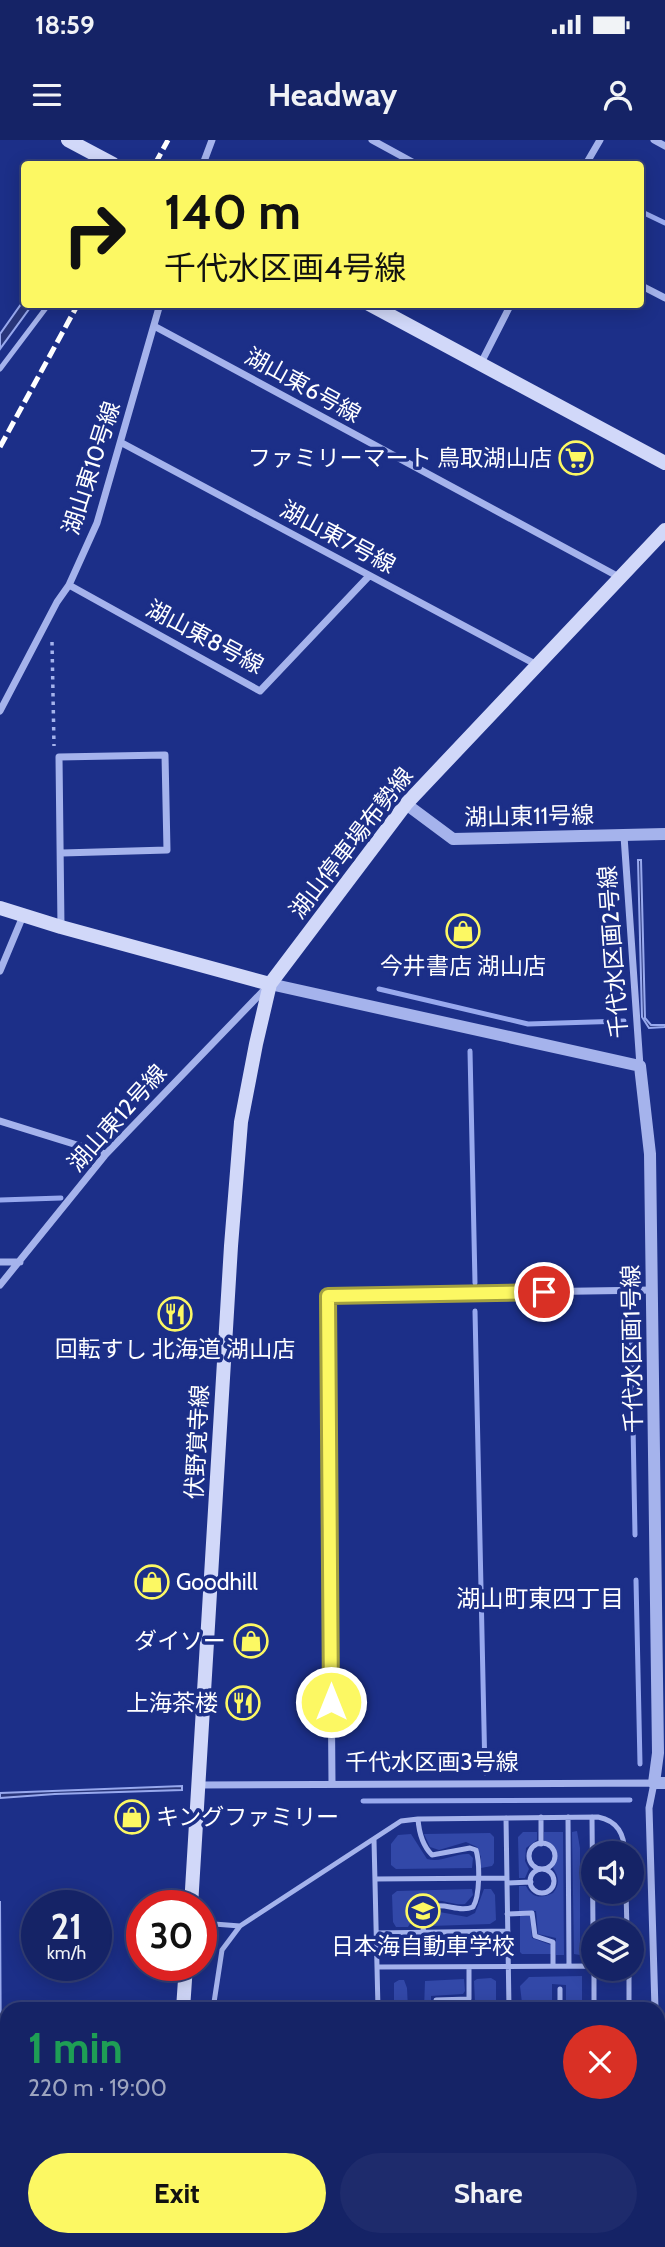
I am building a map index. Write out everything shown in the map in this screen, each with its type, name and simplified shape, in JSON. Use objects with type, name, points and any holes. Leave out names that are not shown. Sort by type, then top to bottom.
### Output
[{"type":"main road","points":[[72,141],[108,161]]},
{"type":"main road","points":[[376,308],[665,463]]},
{"type":"main road","name":"湖山停車場布勢線","points":[[270,984],[405,804],[665,530]]},
{"type":"main road","points":[[0,908],[270,984]]},
{"type":"main road","name":"伏野覚寺線","points":[[192,1890],[241,1122],[270,984]]},
{"type":"main road","points":[[183,2002],[185,1981]]},
{"type":"street","points":[[203,161],[212,140]]},
{"type":"street","points":[[372,140],[410,161]]},
{"type":"street","points":[[588,161],[600,140]]},
{"type":"street","points":[[654,140],[665,146]]},
{"type":"street","points":[[644,287],[665,298]]},
{"type":"street","name":"湖山東10号線","points":[[0,711],[69,585],[97,523],[159,308]]},
{"type":"street","points":[[480,364],[509,308]]},
{"type":"street","name":"湖山東6号線","points":[[154,326],[619,577]]},
{"type":"street","name":"湖山東7号線","points":[[122,443],[537,665]]},
{"type":"street","name":"湖山東8号線","points":[[69,585],[260,691],[369,576]]},
{"type":"street","points":[[61,927],[59,757],[165,755],[167,850],[62,853]]},
{"type":"street","name":"湖山東11号線","points":[[405,804],[453,839],[665,834]]},
{"type":"street","name":"千代水区画2号線","points":[[624,836],[640,1066]]},
{"type":"street","points":[[0,971],[23,916]]},
{"type":"street","points":[[270,984],[640,1066]]},
{"type":"street","name":"湖山東12号線","points":[[0,1285],[106,1154],[270,984]]},
{"type":"street","name":"千代水区画1号線","points":[[640,1066],[650,1154],[659,1783],[649,1808],[655,2002]]},
{"type":"street","points":[[0,1121],[106,1154]]},
{"type":"street","points":[[0,1262],[20,1262]]},
{"type":"street","points":[[332,1783],[328,1296],[652,1290]]},
{"type":"street","name":"千代水区画3号線","points":[[199,1785],[659,1783]]},
{"type":"lane","points":[[0,369],[45,308]]},
{"type":"lane","points":[[568,1817],[569,1966]]},
{"type":"lane","points":[[592,1817],[593,1918]]},
{"type":"lane","points":[[506,1818],[509,2002]]},
{"type":"lane","points":[[541,1818],[541,1844]]},
{"type":"lane","points":[[214,2002],[222,1950],[240,1926],[401,1821],[605,1818],[617,1825],[623,1841]]},
{"type":"lane","points":[[418,1819],[420,1835],[432,1855],[465,1848],[475,1850],[478,1860],[478,1895],[473,1907],[464,1909],[440,1904],[430,1907],[424,1917],[423,1932]]},
{"type":"lane","points":[[374,1840],[378,2002]]},
{"type":"lane","points":[[542,1869],[534,1867],[529,1856],[532,1848],[541,1844],[551,1847],[554,1855],[550,1866],[542,1869],[534,1873],[531,1882],[538,1892],[546,1893],[552,1888],[553,1877],[542,1869]]},
{"type":"lane","points":[[375,1879],[477,1878],[531,1882]]},
{"type":"lane","points":[[507,1914],[532,1913],[535,1937],[553,1942],[553,1966]]},
{"type":"lane","points":[[217,1924],[240,1926]]},
{"type":"lane","points":[[377,1933],[508,1931]]},
{"type":"lane","points":[[377,1967],[581,1966]]},
{"type":"lane","points":[[436,2002],[470,1999],[469,1967]]},
{"type":"lane","points":[[594,1981],[594,2002]]},
{"type":"lane","points":[[629,1981],[629,2002]]},
{"type":"lane","points":[[560,1989],[560,2002]]},
{"type":"path","points":[[51,615],[55,750],[59,757]]},
{"type":"shaded area","points":[[21,304],[21,308],[30,308],[0,349],[0,334]]},
{"type":"shaded area","points":[[638,860],[641,860],[645,1018],[651,1025],[665,1027],[649,1028],[642,1017]]},
{"type":"shaded area","points":[[182,1786],[182,1790],[0,1798],[0,1793]]},
{"type":"shaded area","points":[[577,1831],[580,1848],[580,1955],[574,1954],[572,1832]]},
{"type":"shaded area","points":[[523,1832],[537,1832],[537,1840],[526,1848],[525,1861],[529,1869],[525,1878],[519,1878],[518,1837]]},
{"type":"shaded area","points":[[544,1832],[563,1832],[564,1955],[556,1955],[556,1938],[538,1934],[536,1911],[519,1911],[519,1886],[526,1886],[531,1893],[541,1897],[553,1893],[558,1884],[553,1868],[556,1851],[544,1840]]},
{"type":"shaded area","points":[[490,1833],[494,1837],[494,1863],[481,1868],[477,1847],[466,1842],[439,1850],[430,1847],[424,1834]]},
{"type":"shaded area","points":[[411,1834],[427,1859],[438,1860],[469,1854],[473,1858],[472,1868],[396,1869],[391,1865],[391,1844],[398,1835]]},
{"type":"shaded area","points":[[472,1889],[473,1895],[465,1904],[431,1901],[418,1909],[408,1927],[396,1927],[393,1922],[392,1895],[397,1891]]},
{"type":"shaded area","points":[[484,1889],[491,1889],[495,1895],[496,1920],[490,1924],[430,1926],[428,1916],[434,1911],[467,1917],[475,1913]]},
{"type":"shaded area","points":[[520,1916],[530,1916],[532,1938],[551,1945],[551,1954],[520,1952]]},
{"type":"shaded area","points":[[581,1976],[582,2001],[566,2002],[566,1985],[552,1984],[552,2002],[522,2002],[520,1986],[529,1977]]},
{"type":"shaded area","points":[[491,1978],[496,1981],[496,2002],[475,2002],[474,1981]]},
{"type":"shaded area","points":[[464,1979],[465,1991],[463,1994],[431,1996],[431,2002],[424,2002],[425,1981]]},
{"type":"shaded area","points":[[404,1980],[408,2002],[394,2002],[394,1983]]},
{"type":"waterway","points":[[644,213],[665,223]]},
{"type":"waterway","points":[[379,989],[528,1024],[624,1021]]},
{"type":"waterway","points":[[470,1051],[475,1283]]},
{"type":"waterway","points":[[0,1200],[61,1198]]},
{"type":"waterway","points":[[475,1311],[485,1773]]},
{"type":"waterway","points":[[631,1313],[635,1535]]},
{"type":"waterway","points":[[636,1580],[640,1764]]},
{"type":"waterway","points":[[363,1801],[630,1800]]},
{"type":"railway","points":[[157,161],[168,140]]},
{"type":"railway","points":[[0,447],[76,308]]},
{"type":"place","name":"ファミリーマート 鳥取湖山店","points":[[576,458]]},
{"type":"place","name":"今井書店 湖山店","points":[[463,931]]},
{"type":"place","name":"回転すし 北海道 湖山店","points":[[175,1314]]},
{"type":"place","name":"Goodhill","points":[[152,1582]]},
{"type":"place","name":"ダイソー","points":[[251,1641]]},
{"type":"place","name":"上海茶楼","points":[[243,1703]]},
{"type":"place","name":"キングファミリー","points":[[132,1817]]},
{"type":"place","name":"日本海自動車学校","points":[[423,1911]]},
{"type":"district","name":"湖山町東四丁目","points":[[540,1599]]},
{"type":"route","points":[[331,1702],[328,1296],[544,1292]]}]
